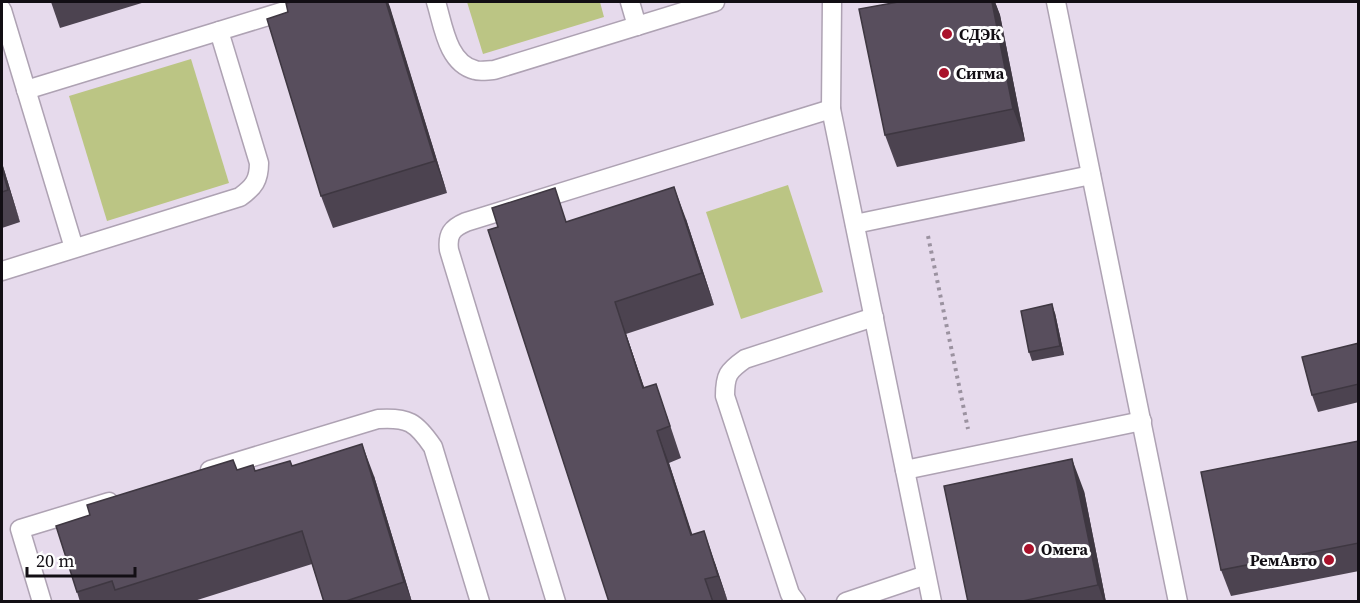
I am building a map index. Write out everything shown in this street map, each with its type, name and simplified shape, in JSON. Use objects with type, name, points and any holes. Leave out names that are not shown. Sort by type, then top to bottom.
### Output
[{"type":"lane","points":[[26,90],[314,2]]},
{"type":"lane","points":[[436,2],[451,50],[461,64],[475,71],[494,70],[715,2]]},
{"type":"lane","points":[[630,2],[637,26]]},
{"type":"lane","points":[[832,2],[831,109],[932,602]]},
{"type":"lane","points":[[1056,2],[1178,602]]},
{"type":"lane","points":[[2,10],[74,248]]},
{"type":"lane","points":[[2,271],[240,197],[252,189],[259,177],[259,163],[219,31]]},
{"type":"lane","points":[[556,602],[449,250],[447,238],[453,227],[831,109]]},
{"type":"lane","points":[[855,224],[1091,175]]},
{"type":"lane","points":[[796,602],[790,594],[725,396],[725,380],[731,369],[745,359],[873,317]]},
{"type":"lane","points":[[199,474],[378,419],[398,418],[411,422],[422,430],[433,447],[480,602]]},
{"type":"lane","points":[[905,470],[1142,421]]},
{"type":"lane","points":[[42,602],[20,529],[120,498]]},
{"type":"lane","points":[[846,602],[926,575]]},
{"type":"path","points":[[923,210],[973,456]]},
{"type":"green space","points":[[467,2],[600,2],[604,17],[483,54]]},
{"type":"green space","points":[[191,59],[229,183],[107,221],[69,96]]},
{"type":"green space","points":[[788,185],[823,292],[741,319],[706,212]]},
{"type":"building","points":[[386,2],[435,161],[321,196],[267,19],[288,12],[286,3]]},
{"type":"building","name":"Сигма","points":[[898,2],[992,2],[1013,109],[885,135],[859,9]]},
{"type":"building","points":[[2,168],[8,190],[2,192]]},
{"type":"building","points":[[674,187],[702,273],[615,302],[643,388],[656,384],[670,426],[657,431],[691,535],[704,531],[718,576],[705,579],[713,602],[609,602],[488,230],[498,227],[492,208],[555,188],[566,222]]},
{"type":"building","points":[[1052,304],[1060,346],[1029,352],[1021,311]]},
{"type":"building","points":[[1359,343],[1359,384],[1312,395],[1302,357]]},
{"type":"building","points":[[1359,441],[1359,543],[1221,570],[1201,472]]},
{"type":"building","points":[[362,444],[404,582],[343,602],[324,602],[302,531],[115,590],[112,581],[77,592],[56,526],[90,515],[87,505],[233,460],[237,470],[253,465],[255,471],[290,461],[292,466]]},
{"type":"building","name":"Омега","points":[[1072,459],[1098,585],[1018,602],[968,602],[944,486]]},
{"type":"place","name":"СДЭК","points":[[947,34]]},
{"type":"place","name":"Сигма","points":[[944,73]]},
{"type":"place","name":"Омега","points":[[1029,549]]},
{"type":"place","name":"РемАвто","points":[[1329,560]]}]
